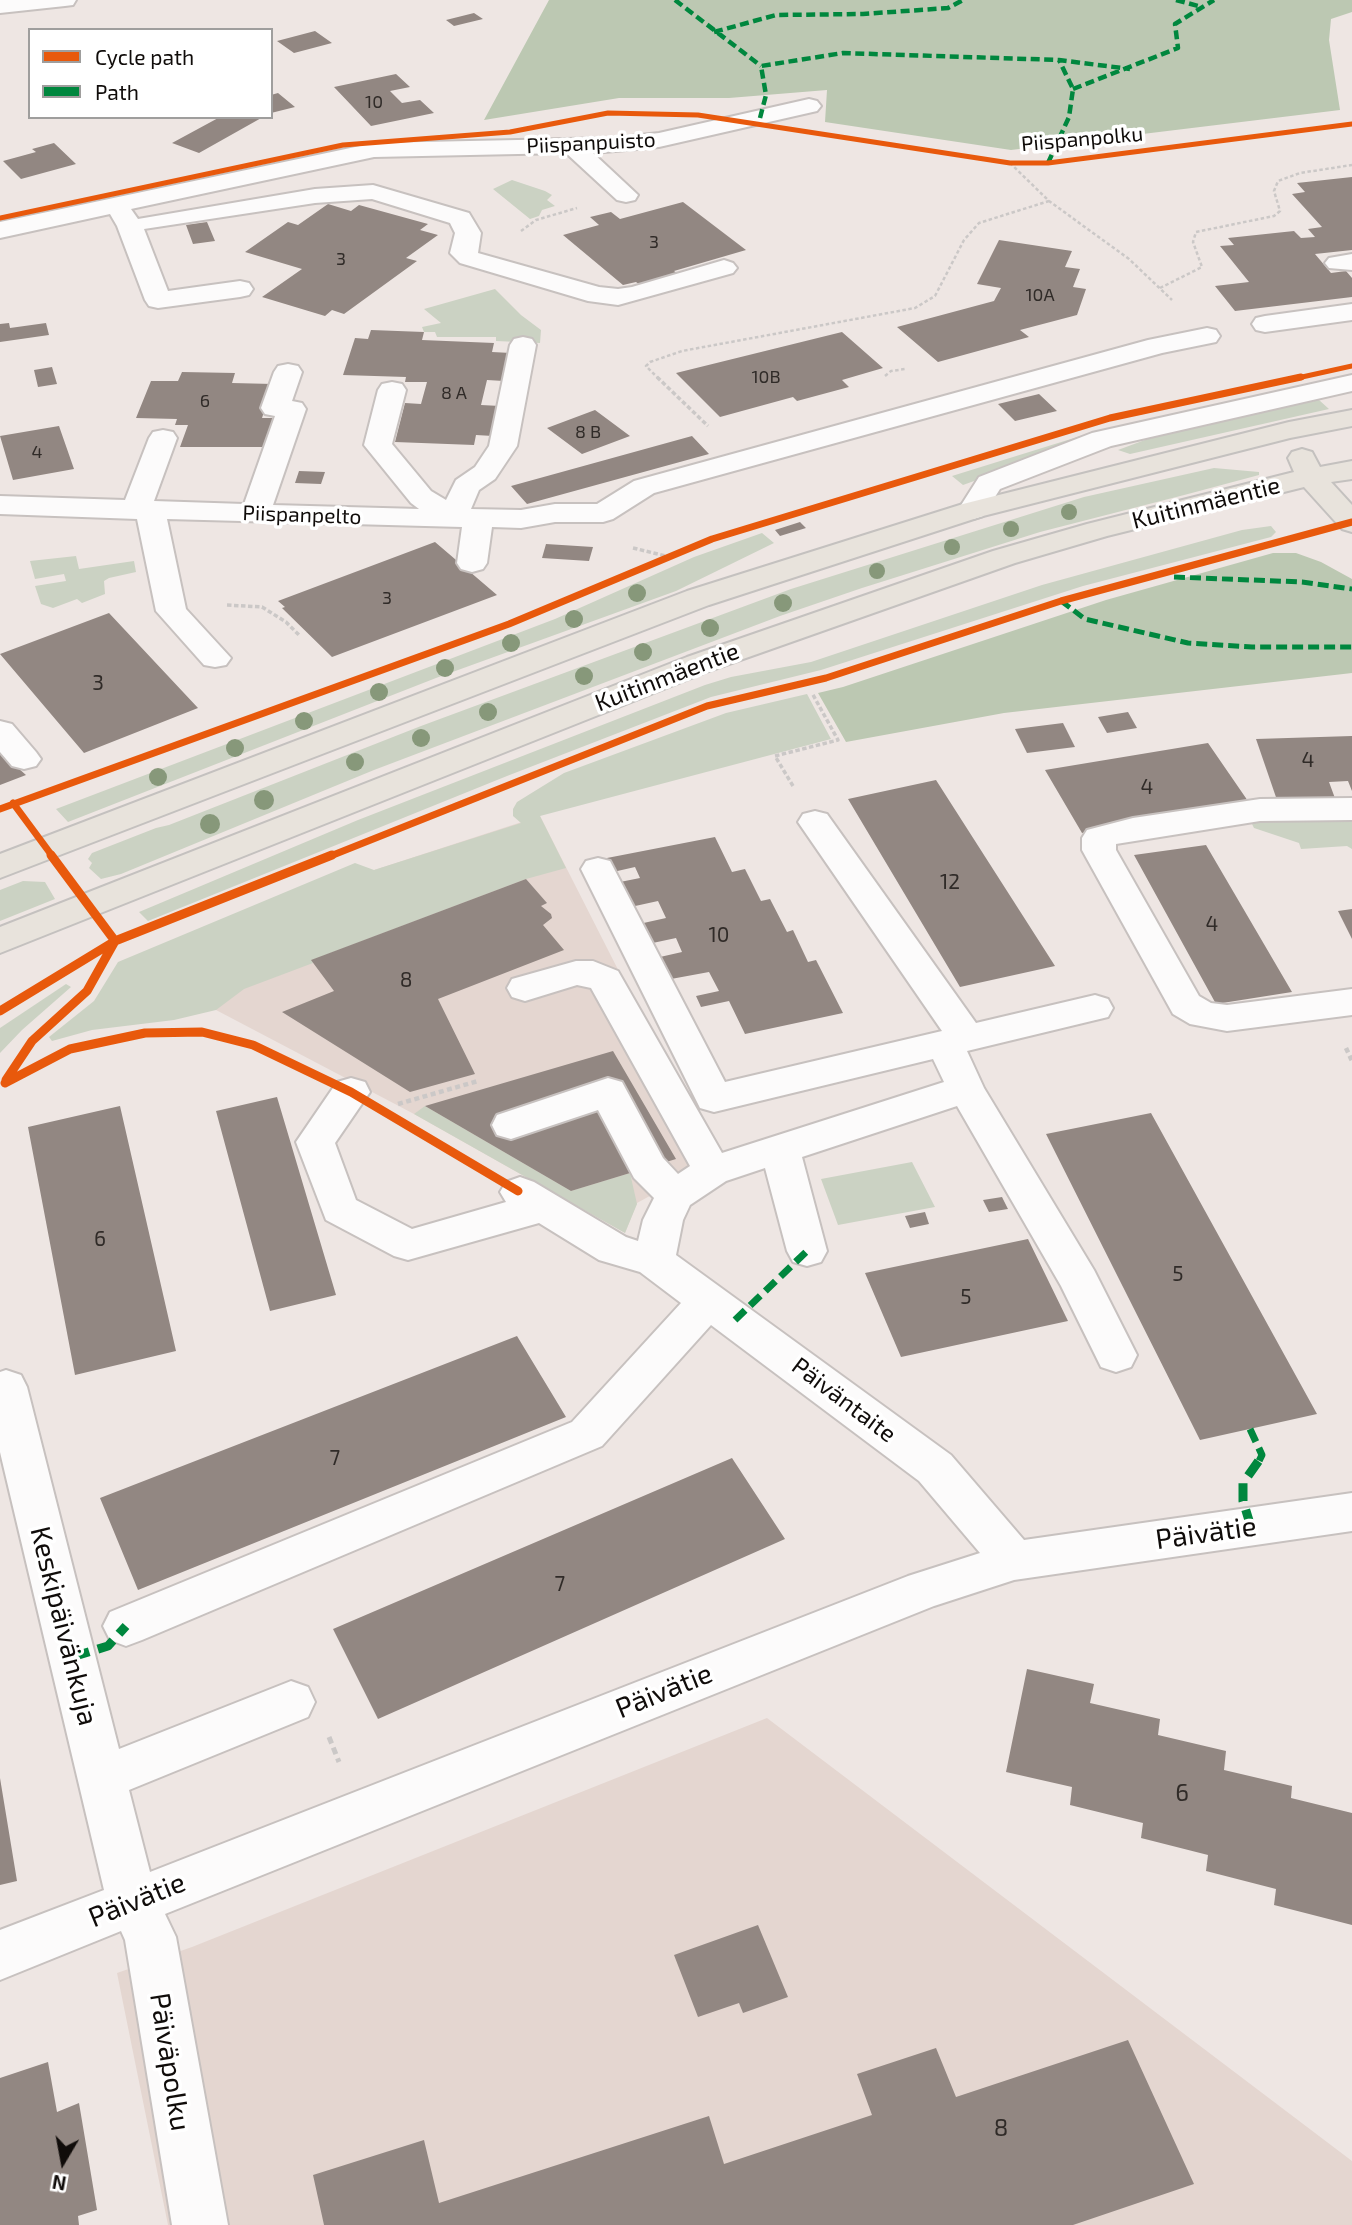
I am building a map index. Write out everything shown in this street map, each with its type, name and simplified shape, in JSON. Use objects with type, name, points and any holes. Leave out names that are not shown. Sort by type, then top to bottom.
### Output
[{"type":"main road","name":"Kuitinmäentie","points":[[0,867],[698,598],[973,510],[1289,430],[1352,418]]},
{"type":"main road","points":[[1289,430],[1352,456]]},
{"type":"main road","points":[[1289,430],[1311,477],[1352,523]]},
{"type":"main road","name":"Kuitinmäentie","points":[[0,941],[698,664],[876,600],[1004,556],[1097,530],[1311,477],[1352,470]]},
{"type":"street","points":[[0,6],[65,0]]},
{"type":"street","name":"Piispanpuisto","points":[[0,230],[123,216],[373,150],[572,146],[659,140],[809,106]]},
{"type":"street","points":[[572,146],[626,195]]},
{"type":"street","points":[[240,289],[158,300],[123,216],[373,192],[460,218],[468,233],[463,253],[469,258],[597,295],[618,297],[635,294],[724,268]]},
{"type":"street","points":[[1265,324],[1352,312]]},
{"type":"street","name":"Piispanpelto","points":[[0,505],[466,519],[522,519],[555,513],[603,513],[644,488],[1158,346],[1207,336]]},
{"type":"street","points":[[472,563],[466,519],[466,486],[485,473],[503,446],[523,345]]},
{"type":"street","points":[[256,513],[292,409],[275,408],[288,372]]},
{"type":"street","points":[[973,510],[989,484],[1102,439],[1352,383]]},
{"type":"street","points":[[392,390],[378,445],[421,497],[466,519]]},
{"type":"street","points":[[163,439],[143,510],[171,611],[215,658]]},
{"type":"street","points":[[0,732],[24,759]]},
{"type":"street","points":[[1352,809],[1260,810],[1133,829],[1099,838],[1099,850],[1186,1005],[1203,1015],[1227,1018],[1352,1002]]},
{"type":"street","points":[[815,822],[956,1040],[967,1089],[1079,1281],[1116,1355]]},
{"type":"street","points":[[598,869],[715,1098],[1095,1008]]},
{"type":"street","points":[[525,988],[576,973],[593,972],[605,980],[712,1171]]},
{"type":"street","points":[[654,1261],[663,1220],[675,1195],[712,1171],[967,1089]]},
{"type":"street","points":[[511,1125],[608,1093],[648,1168],[675,1195]]},
{"type":"street","name":"Päiväntaite","points":[[365,1100],[315,1142],[341,1209],[408,1245],[530,1199],[614,1249],[654,1261],[934,1468],[1014,1560]]},
{"type":"street","points":[[780,1149],[807,1251]]},
{"type":"street","points":[[126,1626],[587,1434],[708,1300]]},
{"type":"street","name":"Keskipäivänkuja","points":[[6,1387],[132,1902]]},
{"type":"street","name":"Päivätie","points":[[0,1955],[776,1647],[923,1590],[1014,1560],[1352,1512]]},
{"type":"street","points":[[101,1779],[291,1702]]},
{"type":"street","name":"Päiväpolku","points":[[132,1902],[150,1937],[200,2225]]},
{"type":"path","points":[[1010,163],[1049,201],[1129,260],[1207,336]]},
{"type":"path","points":[[1159,288],[1202,267],[1193,242],[1196,232],[1274,216],[1280,211],[1274,191],[1278,181],[1300,173],[1352,165]]},
{"type":"path","points":[[695,414],[646,366],[650,362],[682,351],[915,308],[935,296],[964,240],[979,223],[1049,201]]},
{"type":"path","points":[[534,220],[586,206]]},
{"type":"path","points":[[654,562],[678,552]]},
{"type":"path","points":[[806,682],[838,740],[775,756],[815,822]]},
{"type":"path","points":[[365,1100],[478,1081]]},
{"type":"shaded area","points":[[540,816],[637,1007],[723,1156],[637,1203],[625,1233],[414,1114],[216,1010],[180,953],[368,872]]},
{"type":"shaded area","points":[[767,1718],[1352,2161],[1352,2225],[168,2225],[117,1973],[192,1947]]},
{"type":"green space","points":[[549,0],[1352,0],[1352,12],[1331,19],[1329,40],[1340,110],[1011,150],[825,122],[827,90],[729,98],[619,98],[484,120]]},
{"type":"green space","points":[[512,180],[552,195],[547,200],[555,206],[542,210],[539,216],[530,219],[493,189]]},
{"type":"green space","points":[[495,289],[521,315],[541,330],[540,343],[496,341],[496,337],[437,337],[435,332],[424,332],[422,327],[441,323],[424,309]]},
{"type":"green space","points":[[1319,400],[1329,409],[1130,454],[1118,450],[1161,434]]},
{"type":"green space","points":[[1143,420],[963,485],[952,476],[1087,434]]},
{"type":"green space","points":[[1214,468],[1259,472],[1259,475],[1040,532],[862,588],[780,616],[374,770],[121,874],[101,879],[89,868],[92,863],[88,859],[92,853],[421,726],[791,589],[1084,497]]},
{"type":"green space","points":[[1271,526],[1276,532],[1271,537],[1083,586],[821,670],[711,697],[148,921],[139,912],[358,820],[705,685],[731,677],[811,662],[1042,585],[1242,530]]},
{"type":"green space","points":[[762,533],[774,543],[676,591],[436,678],[68,822],[56,809],[555,619],[694,557]]},
{"type":"green space","points":[[1273,553],[1296,553],[1321,562],[1352,579],[1352,673],[1004,713],[846,742],[818,693],[1106,600]]},
{"type":"green space","points":[[76,556],[79,569],[134,561],[136,572],[109,578],[104,581],[105,594],[82,603],[77,599],[53,608],[41,604],[35,586],[66,581],[64,574],[35,579],[30,561]]},
{"type":"green space","points":[[807,694],[831,739],[540,816],[566,868],[526,879],[312,960],[313,963],[244,989],[216,1010],[174,1020],[92,1030],[52,1041],[49,1037],[94,1001],[118,962],[355,863],[374,870],[521,823],[513,816],[517,802],[564,773],[726,713]]},
{"type":"green space","points":[[1352,818],[1352,849],[1347,846],[1301,849],[1299,843],[1254,828],[1250,820]]},
{"type":"green space","points":[[23,881],[45,882],[55,899],[0,921],[0,890]]},
{"type":"green space","points":[[66,984],[71,987],[0,1053],[0,1028]]},
{"type":"green space","points":[[425,1106],[571,1191],[630,1173],[637,1204],[625,1233],[414,1114]]},
{"type":"green space","points":[[912,1162],[935,1207],[838,1225],[821,1179]]},
{"type":"building","points":[[474,13],[483,19],[454,26],[446,20]]},
{"type":"building","points":[[315,31],[332,43],[294,53],[277,41]]},
{"type":"building","points":[[396,74],[410,87],[390,91],[402,103],[420,100],[434,113],[371,126],[334,87]]},
{"type":"building","points":[[278,93],[295,107],[273,112],[273,94]]},
{"type":"building","points":[[216,119],[259,119],[199,153],[172,143]]},
{"type":"building","points":[[54,143],[76,164],[21,179],[3,161],[36,152],[32,149]]},
{"type":"building","points":[[1352,177],[1352,250],[1315,254],[1331,273],[1346,271],[1352,278],[1352,297],[1235,311],[1215,286],[1249,282],[1220,246],[1234,245],[1228,238],[1294,231],[1301,238],[1315,237],[1308,229],[1322,227],[1292,194],[1305,192],[1297,183]]},
{"type":"building","points":[[683,202],[746,250],[674,271],[682,277],[644,288],[636,282],[623,285],[563,235],[599,225],[590,217],[611,212],[620,219]]},
{"type":"building","points":[[328,204],[351,211],[359,205],[428,224],[420,230],[438,235],[406,258],[417,261],[344,314],[332,310],[325,316],[262,297],[302,269],[245,252],[288,222],[298,225]]},
{"type":"building","points":[[207,222],[215,241],[193,244],[186,225]]},
{"type":"building","points":[[999,240],[1072,251],[1065,267],[1080,269],[1073,287],[1086,289],[1077,315],[1020,330],[1029,337],[938,362],[897,327],[994,301],[1001,288],[977,284]]},
{"type":"building","points":[[9,323],[10,328],[46,323],[49,335],[0,342],[0,324]]},
{"type":"building","points":[[371,330],[424,332],[422,340],[494,343],[492,352],[511,353],[504,381],[487,380],[481,405],[500,406],[493,436],[476,435],[474,445],[395,442],[405,403],[421,404],[427,382],[405,382],[406,377],[343,375],[355,338],[368,339]]},
{"type":"building","points":[[842,332],[883,368],[842,380],[849,387],[797,401],[793,397],[720,417],[676,373]]},
{"type":"building","points":[[52,367],[57,384],[38,387],[34,370]]},
{"type":"building","points":[[182,372],[235,373],[232,383],[273,384],[262,418],[280,418],[271,447],[180,447],[188,425],[175,425],[177,419],[136,418],[151,381],[178,381]]},
{"type":"building","points":[[1039,394],[1057,411],[1015,421],[998,404]]},
{"type":"building","points":[[595,410],[630,436],[582,454],[547,428]]},
{"type":"building","points":[[59,426],[74,469],[13,480],[0,436]]},
{"type":"building","points":[[692,436],[709,454],[527,504],[511,486]]},
{"type":"building","points":[[299,471],[325,472],[321,484],[295,483]]},
{"type":"building","points":[[800,522],[806,528],[780,536],[775,530]]},
{"type":"building","points":[[435,542],[497,595],[332,657],[278,601]]},
{"type":"building","points":[[546,544],[593,547],[589,561],[542,558]]},
{"type":"building","points":[[109,613],[198,708],[84,753],[0,654]]},
{"type":"building","points":[[1128,712],[1137,728],[1107,733],[1098,717]]},
{"type":"building","points":[[1063,723],[1075,747],[1027,753],[1015,729]]},
{"type":"building","points":[[1352,736],[1352,791],[1348,781],[1329,782],[1336,801],[1278,803],[1256,739]]},
{"type":"building","points":[[1208,743],[1250,804],[1082,833],[1045,770]]},
{"type":"building","points":[[0,752],[26,775],[0,785]]},
{"type":"building","points":[[936,780],[1055,966],[960,987],[848,799]]},
{"type":"building","points":[[715,837],[732,872],[745,869],[761,901],[770,899],[787,932],[793,930],[808,962],[816,960],[843,1013],[745,1034],[729,1001],[701,1007],[696,996],[719,991],[709,972],[671,979],[660,957],[682,952],[676,938],[648,944],[639,924],[666,918],[658,901],[626,908],[615,883],[640,878],[635,867],[613,872],[607,858]]},
{"type":"building","points":[[1206,845],[1292,992],[1216,1004],[1134,855]]},
{"type":"building","points":[[526,879],[547,903],[541,906],[552,918],[543,925],[564,950],[438,999],[475,1074],[410,1092],[282,1012],[334,991],[311,960]]},
{"type":"building","points":[[1352,909],[1352,939],[1338,911]]},
{"type":"building","points":[[613,1051],[676,1159],[571,1191],[425,1106]]},
{"type":"building","points":[[277,1097],[336,1295],[270,1311],[216,1111]]},
{"type":"building","points":[[120,1106],[176,1351],[75,1375],[28,1127]]},
{"type":"building","points":[[1151,1113],[1317,1414],[1200,1440],[1046,1134]]},
{"type":"building","points":[[1002,1197],[1008,1209],[989,1212],[983,1200]]},
{"type":"building","points":[[925,1212],[929,1224],[910,1228],[905,1216]]},
{"type":"building","points":[[1028,1239],[1068,1321],[901,1357],[865,1273]]},
{"type":"building","points":[[517,1336],[566,1417],[138,1590],[100,1498]]},
{"type":"building","points":[[732,1458],[785,1539],[378,1719],[333,1629]]},
{"type":"building","points":[[1027,1669],[1094,1684],[1090,1703],[1160,1719],[1158,1735],[1226,1751],[1224,1770],[1292,1786],[1291,1798],[1352,1813],[1352,1925],[1274,1905],[1276,1889],[1206,1871],[1208,1855],[1141,1838],[1143,1823],[1070,1805],[1072,1787],[1006,1772]]},
{"type":"building","points":[[0,1778],[17,1881],[0,1885]]},
{"type":"building","points":[[758,1925],[788,1997],[743,2013],[739,2003],[698,2017],[674,1955]]},
{"type":"building","points":[[1128,2040],[1194,2184],[1073,2225],[324,2225],[313,2175],[424,2140],[439,2203],[709,2116],[724,2164],[872,2115],[857,2074],[936,2048],[956,2097]]},
{"type":"building","points":[[48,2062],[57,2112],[79,2103],[97,2210],[78,2216],[79,2225],[0,2225],[0,2078]]},
{"type":"marked path","points":[[675,0],[761,66]]},
{"type":"marked path","points":[[714,32],[776,15],[863,14],[948,8],[963,0]]},
{"type":"marked path","points":[[1176,0],[1202,7]]},
{"type":"marked path","points":[[1073,89],[1178,48],[1175,24],[1214,0]]},
{"type":"marked path","points":[[760,118],[766,95],[761,66],[843,53],[1059,60],[1130,69]]},
{"type":"marked path","points":[[1048,163],[1069,117],[1073,89],[1059,60]]},
{"type":"marked path","points":[[1174,577],[1302,582],[1352,589]]},
{"type":"marked path","points":[[1061,601],[1085,619],[1188,643],[1252,647],[1352,647]]},
{"type":"marked path","points":[[735,1320],[807,1251]]},
{"type":"marked path","points":[[1250,1429],[1262,1455],[1257,1467],[1243,1483],[1243,1501],[1251,1527]]},
{"type":"marked path","points":[[72,1657],[108,1646],[126,1626]]},
{"type":"cycle path","name":"Piispanpolku","points":[[0,218],[343,145],[510,132],[608,113],[698,115],[1010,163],[1048,163],[1352,124]]},
{"type":"cycle path","points":[[0,809],[509,624],[712,539],[1110,418],[1352,366]]},
{"type":"cycle path","points":[[0,1011],[115,941],[707,706],[826,678],[1061,601],[1352,522]]},
{"type":"cycle path","points":[[6,1080],[32,1041],[87,991],[115,941],[13,803]]},
{"type":"cycle path","points":[[5,1083],[70,1049],[145,1033],[202,1032],[253,1045],[351,1092],[518,1191]]}]
